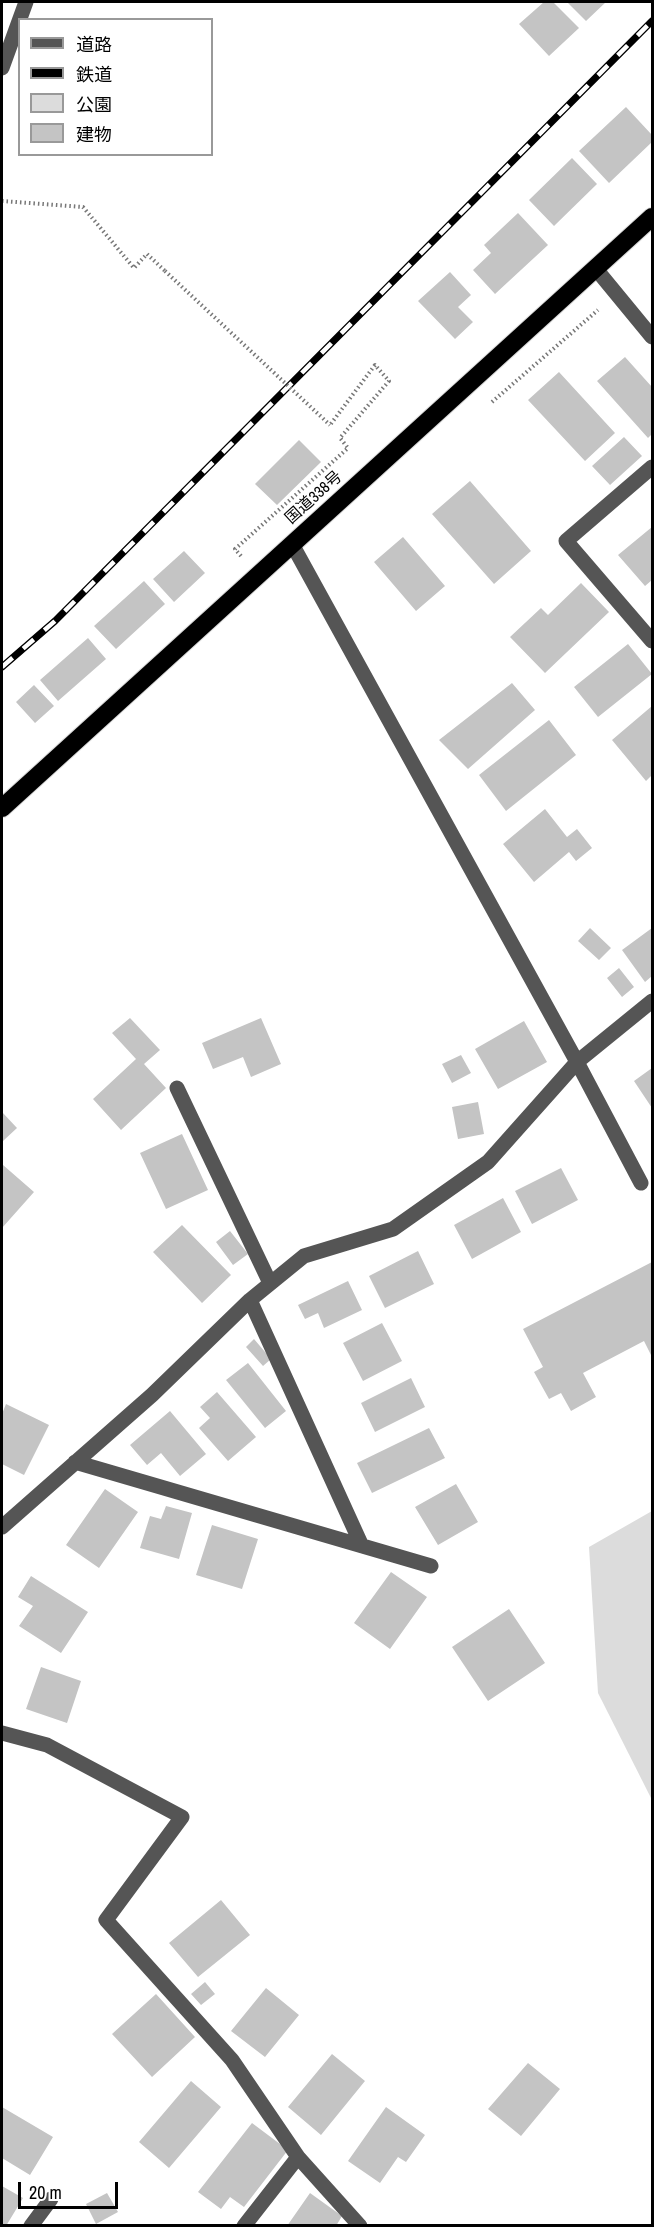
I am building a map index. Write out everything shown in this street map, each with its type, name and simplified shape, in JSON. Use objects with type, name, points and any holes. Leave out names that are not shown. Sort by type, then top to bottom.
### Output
[{"type":"highway","name":"国道338号","points":[[2,808],[652,217]]},
{"type":"street","points":[[20,18],[26,2]]},
{"type":"street","points":[[2,68],[18,24]]},
{"type":"street","points":[[596,269],[652,337]]},
{"type":"street","points":[[652,467],[566,540],[652,641]]},
{"type":"street","points":[[292,544],[577,1062],[641,1183]]},
{"type":"street","points":[[2,1527],[152,1395],[250,1300],[304,1256],[393,1229],[488,1162],[577,1062],[652,1001]]},
{"type":"street","points":[[177,1088],[270,1284]]},
{"type":"street","points":[[250,1300],[362,1546]]},
{"type":"street","points":[[75,1462],[431,1566]]},
{"type":"street","points":[[2,1733],[47,1745],[182,1816],[106,1920],[232,2060],[298,2157],[360,2226]]},
{"type":"street","points":[[244,2226],[298,2157]]},
{"type":"street","points":[[31,2226],[51,2199]]},
{"type":"path","points":[[2,201],[83,207],[135,268],[147,254],[330,425],[375,365],[389,381],[340,438],[348,448],[235,549],[256,576]]},
{"type":"green space","points":[[652,1511],[652,1800],[598,1693],[589,1547]]},
{"type":"building","points":[[544,2],[553,2],[579,28],[549,56],[519,24]]},
{"type":"building","points":[[567,2],[606,2],[586,21]]},
{"type":"building","points":[[626,107],[652,135],[652,142],[609,183],[579,151]]},
{"type":"building","points":[[572,158],[597,184],[554,226],[529,200]]},
{"type":"building","points":[[518,213],[548,245],[495,294],[473,270],[491,253],[484,245]]},
{"type":"building","points":[[450,272],[471,295],[458,307],[473,322],[455,339],[418,301]]},
{"type":"building","points":[[625,357],[652,387],[652,434],[648,438],[597,381]]},
{"type":"building","points":[[559,372],[615,433],[585,461],[528,400]]},
{"type":"building","points":[[624,437],[642,456],[610,485],[592,466]]},
{"type":"building","points":[[299,440],[321,462],[277,505],[255,484]]},
{"type":"building","points":[[470,481],[531,551],[494,584],[432,514]]},
{"type":"building","points":[[652,527],[652,580],[645,586],[618,555]]},
{"type":"building","points":[[403,537],[445,586],[416,611],[374,562]]},
{"type":"building","points":[[184,551],[205,573],[174,602],[153,579]]},
{"type":"building","points":[[144,581],[165,604],[116,649],[94,626]]},
{"type":"building","points":[[581,583],[609,612],[545,673],[510,637],[541,608],[548,615]]},
{"type":"building","points":[[88,638],[106,659],[58,701],[40,680]]},
{"type":"building","points":[[628,644],[652,674],[598,717],[574,687]]},
{"type":"building","points":[[512,683],[535,710],[468,769],[439,740]]},
{"type":"building","points":[[34,685],[54,706],[35,723],[16,702]]},
{"type":"building","points":[[652,706],[652,775],[646,781],[612,740]]},
{"type":"building","points":[[549,720],[576,755],[506,811],[479,775]]},
{"type":"building","points":[[545,809],[567,837],[577,829],[592,848],[576,861],[569,852],[534,882],[503,844]]},
{"type":"building","points":[[590,928],[611,948],[599,960],[578,941]]},
{"type":"building","points":[[652,928],[652,976],[645,982],[622,950]]},
{"type":"building","points":[[619,968],[634,987],[622,997],[607,978]]},
{"type":"building","points":[[130,1018],[160,1050],[144,1064],[166,1088],[121,1130],[93,1099],[136,1059],[112,1033]]},
{"type":"building","points":[[261,1018],[281,1064],[251,1077],[243,1057],[213,1069],[202,1043]]},
{"type":"building","points":[[524,1021],[547,1062],[498,1089],[475,1049]]},
{"type":"building","points":[[461,1055],[471,1073],[452,1083],[442,1064]]},
{"type":"building","points":[[652,1068],[652,1108],[634,1081]]},
{"type":"building","points":[[478,1102],[484,1134],[458,1139],[452,1107]]},
{"type":"building","points":[[2,1112],[17,1128],[3,1141],[2,1139]]},
{"type":"building","points":[[182,1134],[208,1190],[166,1209],[140,1153]]},
{"type":"building","points":[[2,1166],[34,1192],[2,1228]]},
{"type":"building","points":[[561,1168],[578,1200],[532,1224],[515,1191]]},
{"type":"building","points":[[503,1198],[521,1232],[472,1259],[454,1225]]},
{"type":"building","points":[[182,1225],[231,1275],[202,1303],[153,1252]]},
{"type":"building","points":[[230,1231],[248,1254],[233,1265],[216,1242]]},
{"type":"building","points":[[418,1251],[434,1284],[385,1308],[369,1276]]},
{"type":"building","points":[[652,1262],[652,1357],[644,1341],[583,1373],[596,1397],[571,1411],[561,1393],[549,1399],[534,1372],[543,1367],[523,1329]]},
{"type":"building","points":[[348,1281],[362,1310],[324,1328],[318,1313],[305,1319],[298,1305]]},
{"type":"building","points":[[382,1323],[402,1361],[363,1381],[343,1343]]},
{"type":"building","points":[[254,1339],[271,1359],[263,1366],[246,1347]]},
{"type":"building","points":[[248,1363],[286,1411],[265,1428],[226,1380]]},
{"type":"building","points":[[411,1378],[425,1407],[375,1432],[361,1403]]},
{"type":"building","points":[[217,1392],[256,1437],[228,1461],[199,1428],[210,1418],[200,1407]]},
{"type":"building","points":[[6,1404],[49,1425],[24,1475],[2,1464],[2,1414]]},
{"type":"building","points":[[170,1411],[206,1454],[180,1476],[161,1453],[147,1465],[130,1445]]},
{"type":"building","points":[[429,1428],[445,1458],[372,1493],[357,1463]]},
{"type":"building","points":[[456,1484],[478,1522],[438,1545],[415,1507]]},
{"type":"building","points":[[105,1489],[138,1512],[99,1568],[66,1545]]},
{"type":"building","points":[[166,1506],[192,1513],[179,1559],[140,1548],[150,1516],[161,1519]]},
{"type":"building","points":[[212,1525],[258,1539],[242,1589],[196,1575]]},
{"type":"building","points":[[391,1572],[427,1597],[390,1649],[354,1623]]},
{"type":"building","points":[[31,1576],[88,1612],[61,1653],[19,1626],[33,1606],[18,1597]]},
{"type":"building","points":[[509,1609],[545,1663],[488,1701],[452,1647]]},
{"type":"building","points":[[41,1667],[81,1681],[67,1723],[26,1709]]},
{"type":"building","points":[[221,1900],[250,1935],[198,1977],[169,1943]]},
{"type":"building","points":[[205,1982],[215,1994],[201,2005],[191,1994]]},
{"type":"building","points":[[266,1988],[299,2015],[265,2057],[231,2031]]},
{"type":"building","points":[[156,1994],[195,2037],[152,2077],[112,2034]]},
{"type":"building","points":[[332,2054],[365,2081],[321,2135],[288,2107]]},
{"type":"building","points":[[528,2063],[560,2089],[521,2136],[488,2109]]},
{"type":"building","points":[[191,2081],[221,2107],[169,2168],[139,2142]]},
{"type":"building","points":[[2,2107],[53,2137],[30,2175],[2,2158]]},
{"type":"building","points":[[386,2107],[425,2135],[406,2162],[398,2157],[380,2183],[348,2161]]},
{"type":"building","points":[[252,2123],[288,2150],[244,2207],[230,2197],[221,2209],[198,2192]]},
{"type":"building","points":[[2,2186],[23,2198],[6,2226],[2,2226]]},
{"type":"building","points":[[107,2193],[118,2212],[96,2224],[86,2204]]},
{"type":"building","points":[[310,2193],[342,2216],[336,2226],[287,2226]]},
{"type":"railway","points":[[2,667],[55,621],[652,21]]}]
